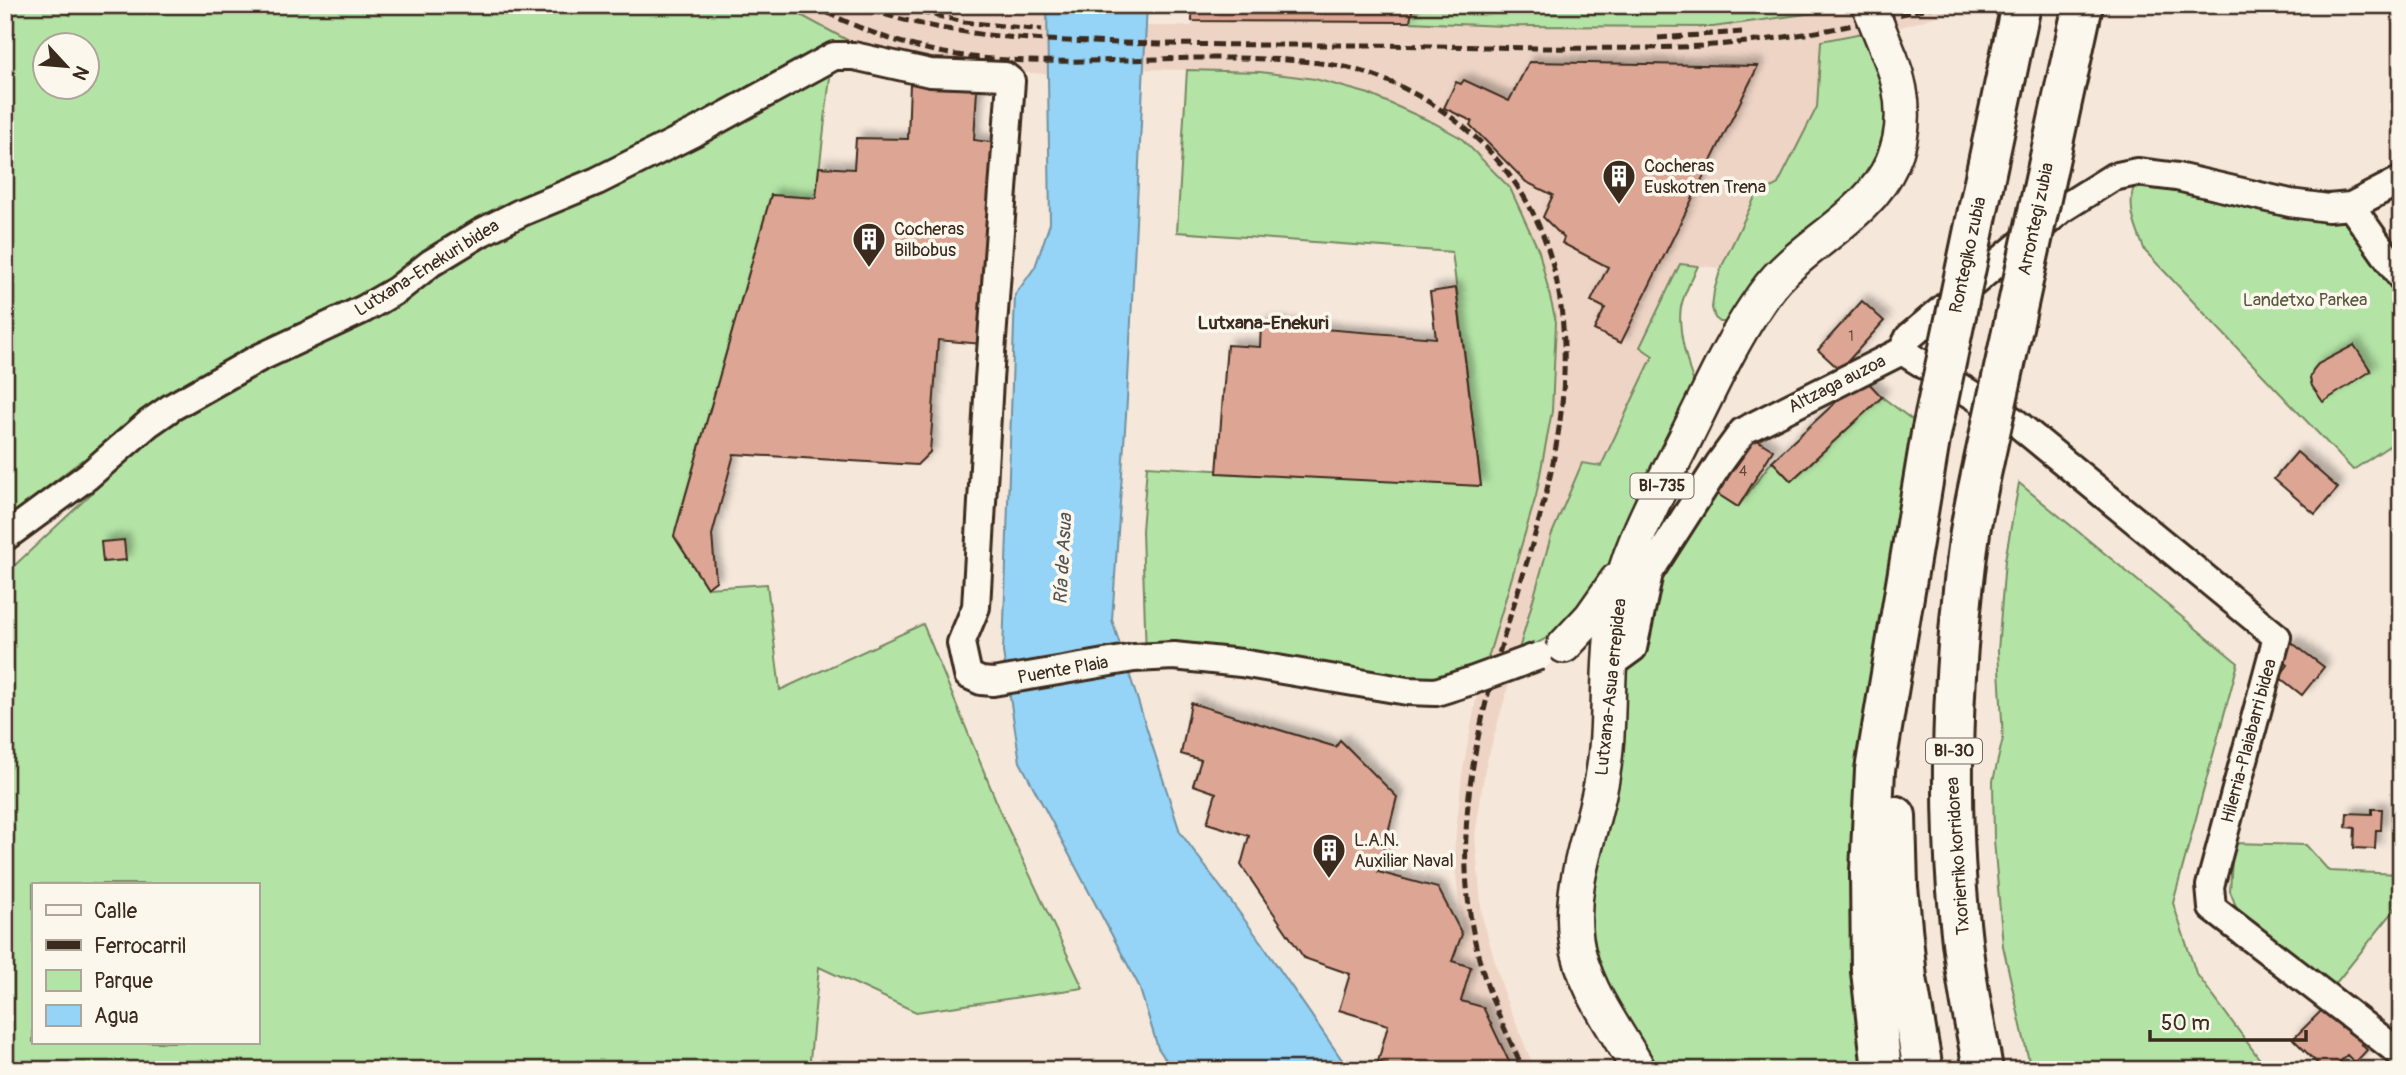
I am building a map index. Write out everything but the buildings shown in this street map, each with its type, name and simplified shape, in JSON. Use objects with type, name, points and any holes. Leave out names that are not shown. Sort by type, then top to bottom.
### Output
[{"type":"highway","name":"Rontegiko zubia","points":[[1908,566],[1931,434],[2021,5]]},
{"type":"highway","name":"Arrontegi zubia","points":[[1990,433],[2083,5]]},
{"type":"highway","name":"Txorierriko korridorea","points":[[1983,1070],[1969,990],[1958,886],[1953,768],[1960,631],[1969,543],[1990,433]]},
{"type":"highway","points":[[1882,1070],[1871,971],[1870,871],[1875,770],[1908,566]]},
{"type":"highway","points":[[1908,566],[1896,685],[1896,838],[1907,978],[1923,1070]]},
{"type":"main road","name":"Lutxana-Asua errepidea","points":[[1639,1070],[1587,980],[1576,940],[1574,904],[1603,774],[1614,616],[1625,570],[1641,527],[1745,321],[1786,269],[1862,205],[1892,164],[1898,147],[1903,112],[1899,82],[1869,5]]},
{"type":"main road","points":[[1552,651],[1591,617],[1625,570]]},
{"type":"street","name":"Lutxana-Enekuri bidea","points":[[5,537],[88,476],[149,423],[172,407],[257,359],[364,309],[397,290],[431,263],[482,232],[656,152],[834,56],[854,56],[930,73],[1005,76],[1011,81],[976,607],[961,643],[968,675],[981,681],[993,682]]},
{"type":"street","name":"Altzaga auzoa","points":[[1611,652],[1633,648],[1649,573],[1718,464],[1743,431],[1902,351],[1909,337],[2062,209],[2113,177],[2137,172],[2164,175],[2290,203],[2328,208],[2351,206]]},
{"type":"street","points":[[2401,180],[2351,206],[2401,277]]},
{"type":"street","name":"Hilerria-Plaiabarri bidea","points":[[1902,351],[2014,421],[2277,637],[2210,886],[2212,908],[2401,1054]]},
{"type":"street","name":"Puente Plaia","points":[[993,682],[1140,658],[1174,656],[1241,663],[1406,691],[1436,692],[1552,651],[1611,652]]},
{"type":"shaded area","points":[[782,5],[1047,5],[1048,74],[986,71],[903,57],[849,41]]},
{"type":"shaded area","points":[[1858,5],[1972,5],[1905,26],[1821,41],[1817,107],[1778,184],[1755,197],[1721,268],[1680,264],[1653,355],[1600,467],[1582,463],[1551,536],[1485,768],[1475,836],[1482,916],[1505,997],[1535,1070],[1513,1070],[1484,1007],[1461,1001],[1471,967],[1452,961],[1462,934],[1454,853],[1462,775],[1477,695],[1536,496],[1552,411],[1556,323],[1461,138],[1369,94],[1315,79],[1260,72],[1145,69],[1146,26],[1192,26],[1192,21],[1410,22],[1504,26],[1850,8]]},
{"type":"green space","points":[[5,5],[59,5],[70,15],[89,5],[782,5],[849,41],[830,77],[816,198],[771,195],[674,536],[707,588],[767,584],[780,690],[923,624],[1004,820],[1083,988],[916,1012],[819,967],[809,1070],[5,1070],[5,570],[14,566],[92,493],[82,460],[5,520]]},
{"type":"green space","points":[[1410,5],[1849,5],[1850,8],[1713,27],[1504,26],[1410,22]]},
{"type":"green space","points":[[1862,33],[1889,79],[1889,153],[1728,322],[1720,322],[1715,318],[1712,308],[1721,268],[1755,197],[1778,184],[1817,107],[1821,41]]},
{"type":"green space","points":[[1187,70],[1260,72],[1315,79],[1369,94],[1434,123],[1461,138],[1510,188],[1539,251],[1556,322],[1552,411],[1536,496],[1485,668],[1436,692],[1146,657],[1142,531],[1147,466],[1481,486],[1452,252],[1177,232]]},
{"type":"green space","name":"Landetxo Parkea","points":[[2152,182],[2344,217],[2355,226],[2401,296],[2401,438],[2353,470],[2145,251],[2134,219],[2132,194],[2134,185]]},
{"type":"green space","points":[[1680,264],[1698,266],[1684,296],[1680,316],[1684,348],[1696,389],[1630,526],[1600,581],[1570,622],[1518,653],[1551,536],[1582,463],[1601,466],[1653,356],[1640,347]]},
{"type":"green space","points":[[1882,397],[1931,434],[1875,770],[1882,1070],[1639,1070],[1576,940],[1611,664],[1649,573],[1713,491],[1738,507],[1772,461],[1791,481]]},
{"type":"green space","points":[[2019,483],[2238,663],[2173,903],[2196,973],[2270,1070],[2031,1070],[2003,946],[1994,840],[1993,781],[2003,738],[1998,651],[2005,560]]},
{"type":"green space","points":[[2233,843],[2306,845],[2329,871],[2401,874],[2401,902],[2332,988],[2237,909],[2230,891]]},
{"type":"water","name":"Ría de Asua","points":[[1047,5],[1147,5],[1127,400],[1112,620],[1180,832],[1258,938],[1349,1070],[1173,1070],[1158,1048],[1139,986],[1020,762],[1003,652],[1015,295],[1035,267],[1050,223]]},
{"type":"railway","points":[[813,5],[890,39],[972,57],[1045,61],[1229,58],[1297,61],[1349,68],[1389,81],[1444,112],[1491,153],[1524,196],[1546,242],[1558,291],[1564,344],[1562,407],[1552,469],[1479,731],[1466,825],[1466,873],[1471,921],[1482,969],[1523,1070]]},
{"type":"railway","points":[[856,5],[889,16],[954,30],[1052,40],[1176,44],[1596,48],[1679,47],[1777,38],[1842,27],[1938,5]]},
{"type":"railway","points":[[890,5],[964,22],[1042,30]]},
{"type":"railway","points":[[1658,38],[1742,32]]},
{"type":"place","name":"Cocheras Euskotren Trena","points":[[1619,206]]},
{"type":"place","name":"Cocheras Bilbobus","points":[[869,269]]},
{"type":"place","name":"L.A.N. Auxiliar Naval","points":[[1329,880]]},
{"type":"district","name":"Lutxana-Enekuri","points":[[1263,323]]}]
